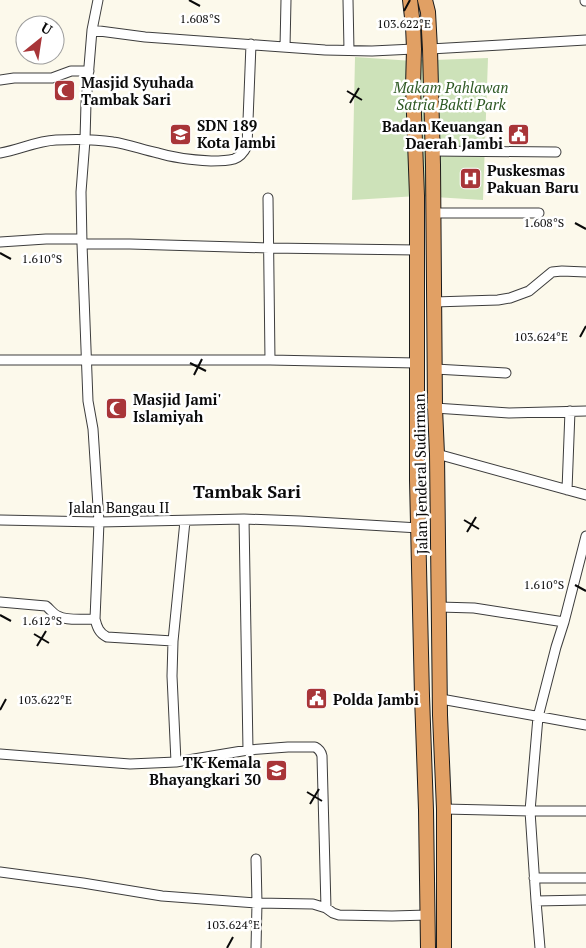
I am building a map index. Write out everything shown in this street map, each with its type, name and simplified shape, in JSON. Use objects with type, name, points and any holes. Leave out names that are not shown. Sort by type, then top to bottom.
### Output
[{"type":"highway","name":"Jalan Jenderal Sudirman","points":[[410,0],[414,49],[413,87],[417,196],[416,363],[428,948]]},
{"type":"highway","name":"Jalan Jenderal Sudirman","points":[[425,0],[428,12],[430,49],[433,158],[434,369],[437,454],[440,715],[444,809],[444,948]]},
{"type":"highway","points":[[415,165],[433,158]]},
{"type":"highway","points":[[420,579],[438,578]]},
{"type":"highway","points":[[423,716],[440,715]]},
{"type":"highway","points":[[427,863],[444,862]]},
{"type":"street","points":[[98,0],[92,30],[88,71],[81,192],[88,401],[93,430],[99,522],[95,619],[99,631],[107,637],[173,641]]},
{"type":"street","points":[[285,47],[286,0]]},
{"type":"street","points":[[348,0],[349,50]]},
{"type":"street","points":[[92,30],[145,37],[325,50],[372,51],[414,49]]},
{"type":"street","points":[[430,49],[586,40]]},
{"type":"street","points":[[0,153],[9,152],[38,142],[85,140],[117,143],[159,154],[202,160],[234,159],[244,151],[247,141],[251,44]]},
{"type":"street","points":[[0,80],[52,78],[70,71],[88,71]]},
{"type":"street","points":[[433,158],[556,152]]},
{"type":"street","points":[[268,198],[270,360]]},
{"type":"street","points":[[434,212],[539,213]]},
{"type":"street","points":[[0,242],[46,239],[82,242],[269,248],[417,250]]},
{"type":"street","points":[[434,302],[510,298],[529,291],[552,272],[586,272]]},
{"type":"street","points":[[0,360],[270,360],[416,363]]},
{"type":"street","points":[[434,369],[506,373]]},
{"type":"street","points":[[435,408],[509,413],[586,411]]},
{"type":"street","points":[[567,490],[570,411]]},
{"type":"street","points":[[437,454],[586,495]]},
{"type":"street","points":[[244,519],[248,750]]},
{"type":"street","name":"Jalan Bangau II","points":[[0,520],[99,522],[244,519],[419,528]]},
{"type":"street","points":[[176,762],[172,676],[173,641],[185,521]]},
{"type":"street","points":[[540,948],[530,811],[538,717],[586,536]]},
{"type":"street","points":[[0,602],[46,606],[61,618],[95,619]]},
{"type":"street","points":[[439,607],[474,608],[564,622]]},
{"type":"street","points":[[441,699],[586,725]]},
{"type":"street","points":[[0,754],[120,763],[176,762],[248,750],[315,747],[320,750],[322,756],[326,908]]},
{"type":"street","points":[[444,809],[586,810]]},
{"type":"street","points":[[256,860],[256,948]]},
{"type":"street","points":[[0,872],[162,896],[257,903],[313,904],[339,915],[428,915]]},
{"type":"street","points":[[534,878],[586,878]]},
{"type":"street","points":[[536,901],[586,900]]},
{"type":"green space","name":"Makam Pahlawan Satria Bakti Park","points":[[355,57],[413,61],[415,59],[488,58],[483,200],[418,196],[352,200]]},
{"type":"place","name":"Masjid Syuhada Tambak Sari","points":[[65,91]]},
{"type":"place","name":"SDN 189 Kota Jambi","points":[[181,134]]},
{"type":"place","name":"Badan Keuangan Daerah Jambi","points":[[519,135]]},
{"type":"place","name":"Puskesmas Pakuan Baru","points":[[471,179]]},
{"type":"place","name":"Masjid Jami' Islamiyah","points":[[117,408]]},
{"type":"place","name":"Polda Jambi","points":[[317,699]]},
{"type":"place","name":"TK Kemala Bhayangkari 30","points":[[277,771]]},
{"type":"district","name":"Tambak Sari","points":[[247,491]]}]
